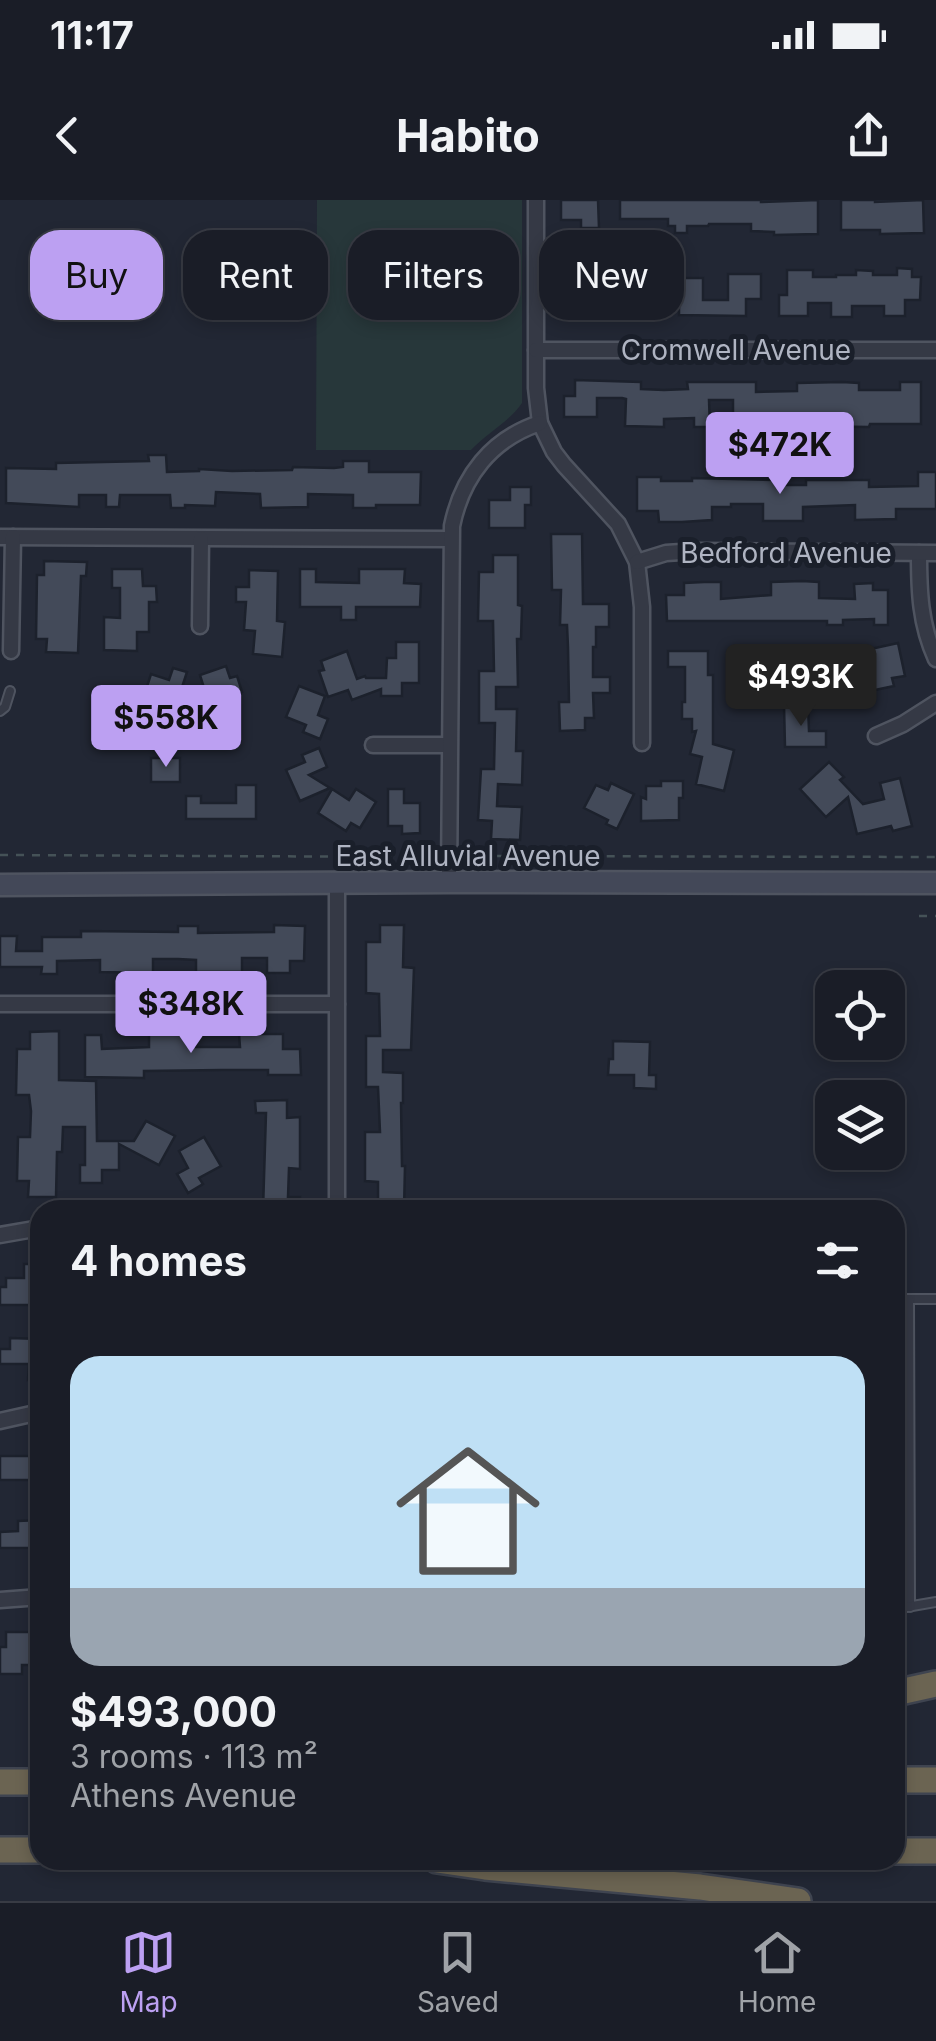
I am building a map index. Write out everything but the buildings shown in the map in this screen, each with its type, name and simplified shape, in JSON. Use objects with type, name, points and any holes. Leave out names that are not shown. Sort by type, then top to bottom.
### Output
[{"type":"highway","points":[[905,1692],[936,1684]]},
{"type":"highway","points":[[905,1780],[936,1780]]},
{"type":"highway","points":[[0,1782],[30,1782]]},
{"type":"highway","points":[[0,1850],[30,1850]]},
{"type":"highway","points":[[905,1851],[936,1851]]},
{"type":"highway","points":[[516,1870],[798,1901]]},
{"type":"street","points":[[536,200],[540,423],[564,465],[618,524],[637,562],[642,607],[642,742]]},
{"type":"street","name":"Cromwell Avenue","points":[[536,350],[936,350]]},
{"type":"street","points":[[449,882],[450,539],[460,497],[479,464],[509,436],[540,423]]},
{"type":"street","points":[[11,651],[6,537],[450,539]]},
{"type":"street","points":[[200,626],[201,539]]},
{"type":"street","name":"Bedford Avenue","points":[[637,562],[697,550],[936,553]]},
{"type":"street","points":[[919,553],[920,604],[936,659]]},
{"type":"street","points":[[876,736],[936,702]]},
{"type":"street","points":[[373,744],[449,745]]},
{"type":"street","name":"East Alluvial Avenue","points":[[0,885],[936,883]]},
{"type":"street","points":[[336,1200],[337,884]]},
{"type":"street","points":[[0,1004],[337,1004]]},
{"type":"street","points":[[0,1236],[30,1230]]},
{"type":"street","points":[[0,1420],[30,1414]]},
{"type":"street","points":[[0,1600],[30,1598]]},
{"type":"lane","points":[[0,711],[10,691]]},
{"type":"lane","points":[[905,1298],[936,1299]]},
{"type":"lane","points":[[909,1298],[910,1607]]},
{"type":"lane","points":[[905,1608],[936,1602]]},
{"type":"path","points":[[0,855],[401,856],[430,860]]},
{"type":"path","points":[[469,859],[936,857]]},
{"type":"path","points":[[920,916],[936,916]]},
{"type":"shaded area","points":[[317,200],[522,200],[522,403],[511,416],[471,450],[316,450],[317,320],[328,320],[328,230],[317,230]]}]
